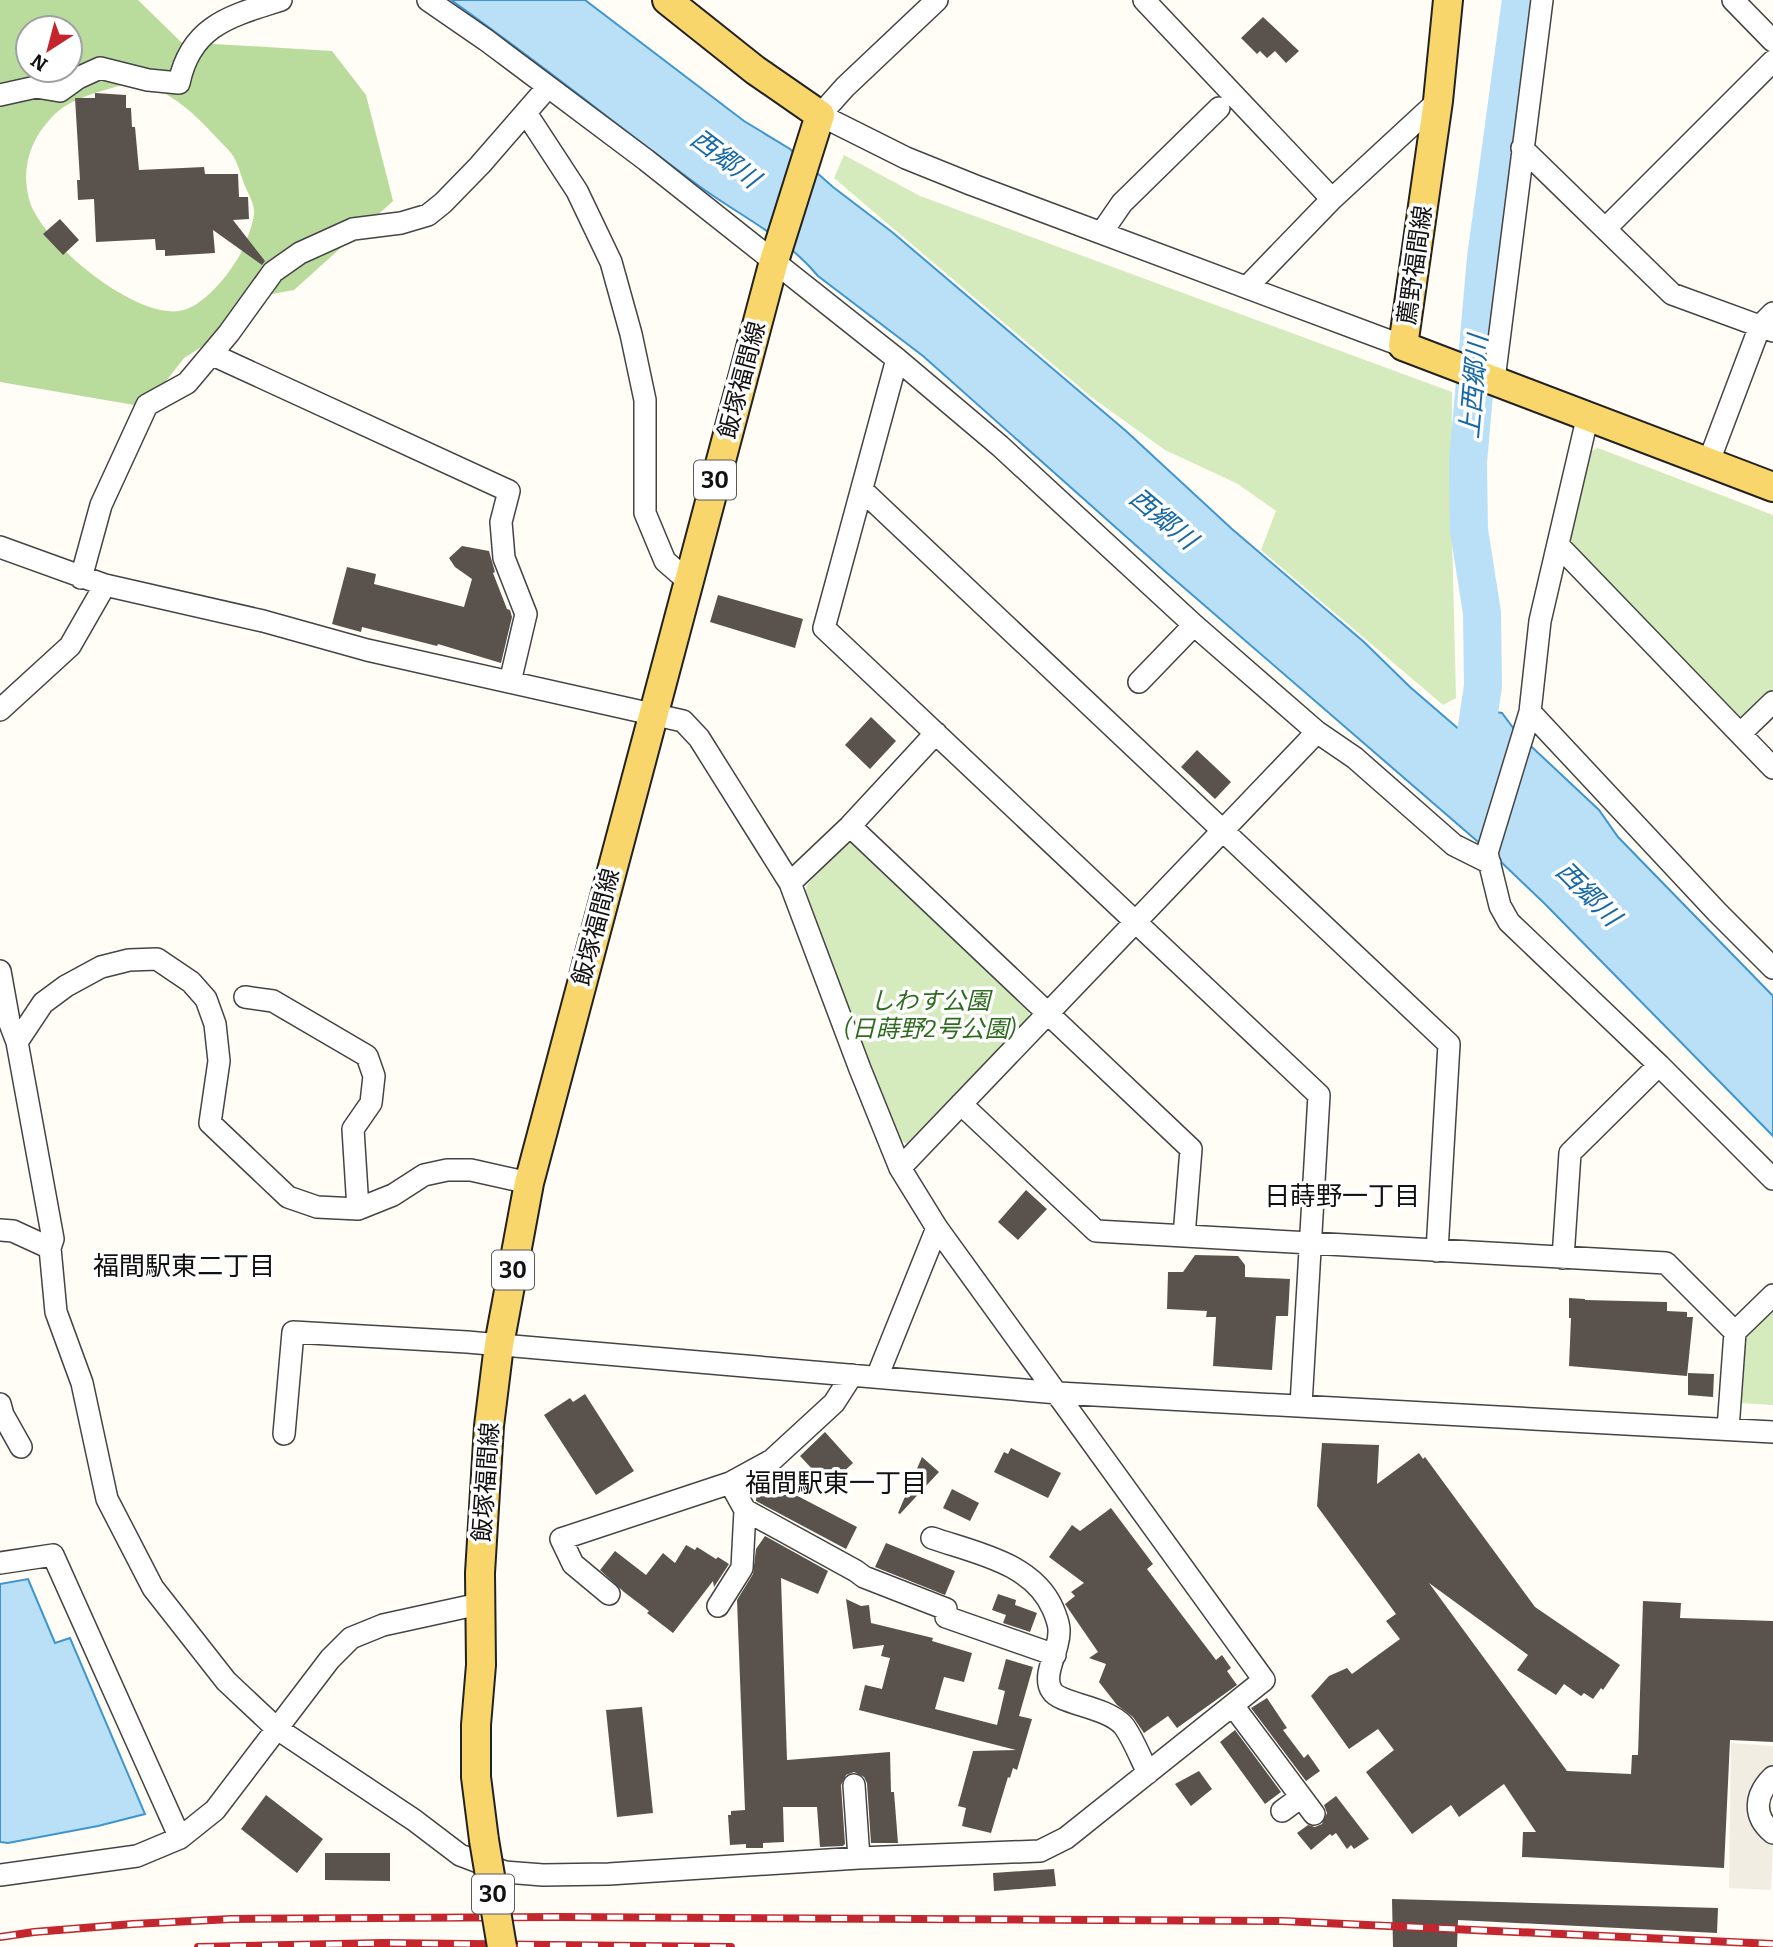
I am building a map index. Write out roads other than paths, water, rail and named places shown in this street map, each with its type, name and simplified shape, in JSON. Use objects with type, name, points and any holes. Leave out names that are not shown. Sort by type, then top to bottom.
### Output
[{"type":"main road","points":[[667,0],[755,69],[820,115]]},
{"type":"main road","name":"薦野福間線","points":[[1448,0],[1438,101],[1403,346],[1773,486]]},
{"type":"main road","name":"飯塚福間線","points":[[502,1947],[476,1777],[476,1725],[481,1665],[479,1604],[489,1426],[499,1345],[528,1183],[776,253],[820,115]]},
{"type":"street","points":[[0,95],[36,87],[60,91],[78,78],[100,68],[148,80],[179,83],[191,47],[210,30],[239,13],[281,0]]},
{"type":"street","points":[[428,0],[776,253],[1000,446],[1194,625],[1317,732],[1354,758],[1454,845],[1488,858]]},
{"type":"street","points":[[937,0],[820,115],[917,162],[973,185],[1403,346]]},
{"type":"street","points":[[1144,0],[1332,199]]},
{"type":"street","points":[[1487,378],[1542,0]]},
{"type":"street","points":[[1733,0],[1773,41]]},
{"type":"street","points":[[1606,228],[1773,61]]},
{"type":"street","points":[[81,578],[101,505],[147,405],[187,383],[213,355],[274,272],[300,253],[354,229],[401,223],[428,215],[480,165],[547,88]]},
{"type":"street","points":[[1247,287],[1332,199],[1438,101]]},
{"type":"street","points":[[1102,232],[1122,203],[1219,108]]},
{"type":"street","points":[[526,113],[577,191],[611,262],[631,334],[645,400],[645,513],[665,561],[688,582]]},
{"type":"street","points":[[1522,148],[1672,295],[1769,323],[1709,461]]},
{"type":"street","points":[[213,355],[509,491],[501,522],[505,558],[526,614],[510,682]]},
{"type":"street","points":[[897,359],[824,628],[1319,1095],[1301,1405]]},
{"type":"street","points":[[1588,415],[1540,621],[1530,712],[1488,858],[1500,906],[1509,922],[1660,1065],[1773,1179]]},
{"type":"street","points":[[862,490],[1449,1044],[1437,1251]]},
{"type":"street","points":[[1559,546],[1773,768]]},
{"type":"street","points":[[0,547],[105,585],[264,621],[367,650],[683,721],[699,738],[790,883],[900,1168],[937,1227],[1264,1680],[1234,1707],[1066,1838],[1040,1851],[859,1858],[609,1874],[543,1875],[505,1872],[460,1855],[414,1820],[276,1728],[226,1681],[153,1588],[107,1499],[82,1383],[57,1312],[50,1248],[53,1239],[18,1042],[9,1021],[0,971]]},
{"type":"street","points":[[0,710],[70,646],[105,585]]},
{"type":"street","points":[[1139,682],[1194,625]]},
{"type":"street","points":[[1741,733],[1773,702]]},
{"type":"street","points":[[1530,712],[1773,968]]},
{"type":"street","points":[[900,1168],[1317,732]]},
{"type":"street","points":[[790,883],[850,826],[936,733]]},
{"type":"street","points":[[850,826],[1191,1149],[1184,1236]]},
{"type":"street","points":[[18,1042],[43,1003],[66,986],[101,967],[129,960],[157,960],[191,982],[206,999],[215,1024],[219,1061],[210,1124],[288,1197],[317,1208],[358,1209],[393,1195],[424,1175],[447,1170],[471,1170],[528,1183]]},
{"type":"street","points":[[246,997],[273,1001],[367,1056],[374,1076],[371,1103],[353,1129],[358,1209]]},
{"type":"street","points":[[1563,1258],[1570,1153],[1660,1065]]},
{"type":"street","points":[[961,1104],[1096,1231],[1666,1263],[1735,1332]]},
{"type":"street","points":[[877,1377],[937,1227]]},
{"type":"street","points":[[0,1230],[13,1231],[50,1248]]},
{"type":"street","points":[[1728,1429],[1735,1332],[1773,1295]]},
{"type":"street","points":[[284,1434],[293,1332],[499,1345],[1058,1393],[1773,1432]]},
{"type":"street","points":[[608,1594],[573,1564],[561,1539],[730,1483],[772,1460],[834,1403],[852,1375]]},
{"type":"street","points":[[0,1404],[3,1415],[21,1447]]},
{"type":"street","points":[[718,1606],[742,1568],[745,1510],[730,1483]]},
{"type":"street","points":[[745,1510],[864,1577],[946,1609],[946,1617],[1055,1655]]},
{"type":"street","points":[[932,1538],[1008,1565],[1033,1580],[1049,1599],[1061,1630],[1048,1679],[1049,1689],[1056,1698],[1099,1709],[1123,1726],[1148,1773]]},
{"type":"street","points":[[0,1563],[53,1555],[180,1838]]},
{"type":"street","points":[[0,1875],[137,1856],[180,1838],[215,1810],[330,1659],[351,1638],[383,1625],[479,1604]]},
{"type":"street","points":[[1234,1707],[1314,1814]]},
{"type":"street","points":[[1773,1777],[1757,1799],[1759,1816],[1773,1833]]},
{"type":"street","points":[[854,1785],[859,1858]]},
{"type":"street","points":[[1282,1811],[1301,1797]]},
{"type":"water","name":"西郷川","points":[[451,0],[585,0],[744,121],[790,149],[833,187],[892,232],[1126,431],[1232,529],[1364,642],[1461,731],[1496,712],[1502,713],[1517,733],[1599,810],[1618,837],[1773,996],[1773,1136],[1499,860],[1167,573],[923,356],[818,276],[775,237],[695,183]]},
{"type":"water","points":[[28,1579],[55,1643],[70,1638],[145,1814],[8,1843],[0,1842],[0,1584]]},
{"type":"waterway","name":"上西郷川","points":[[1470,773],[1483,686],[1482,613],[1469,530],[1468,462],[1486,258],[1521,0]]},
{"type":"railway","points":[[0,1937],[133,1924],[231,1919],[558,1917],[1282,1921],[1773,1944]]},
{"type":"railway","points":[[198,1947],[383,1943],[731,1947]]},
{"type":"district","name":"日蒔野一丁目","points":[[1342,1196]]},
{"type":"district","name":"福間駅東二丁目","points":[[184,1266]]},
{"type":"district","name":"福間駅東一丁目","points":[[836,1483]]},
{"type":"park label","name":"しわす公園 (日蒔野2号公園)","points":[[930,1015]]}]
